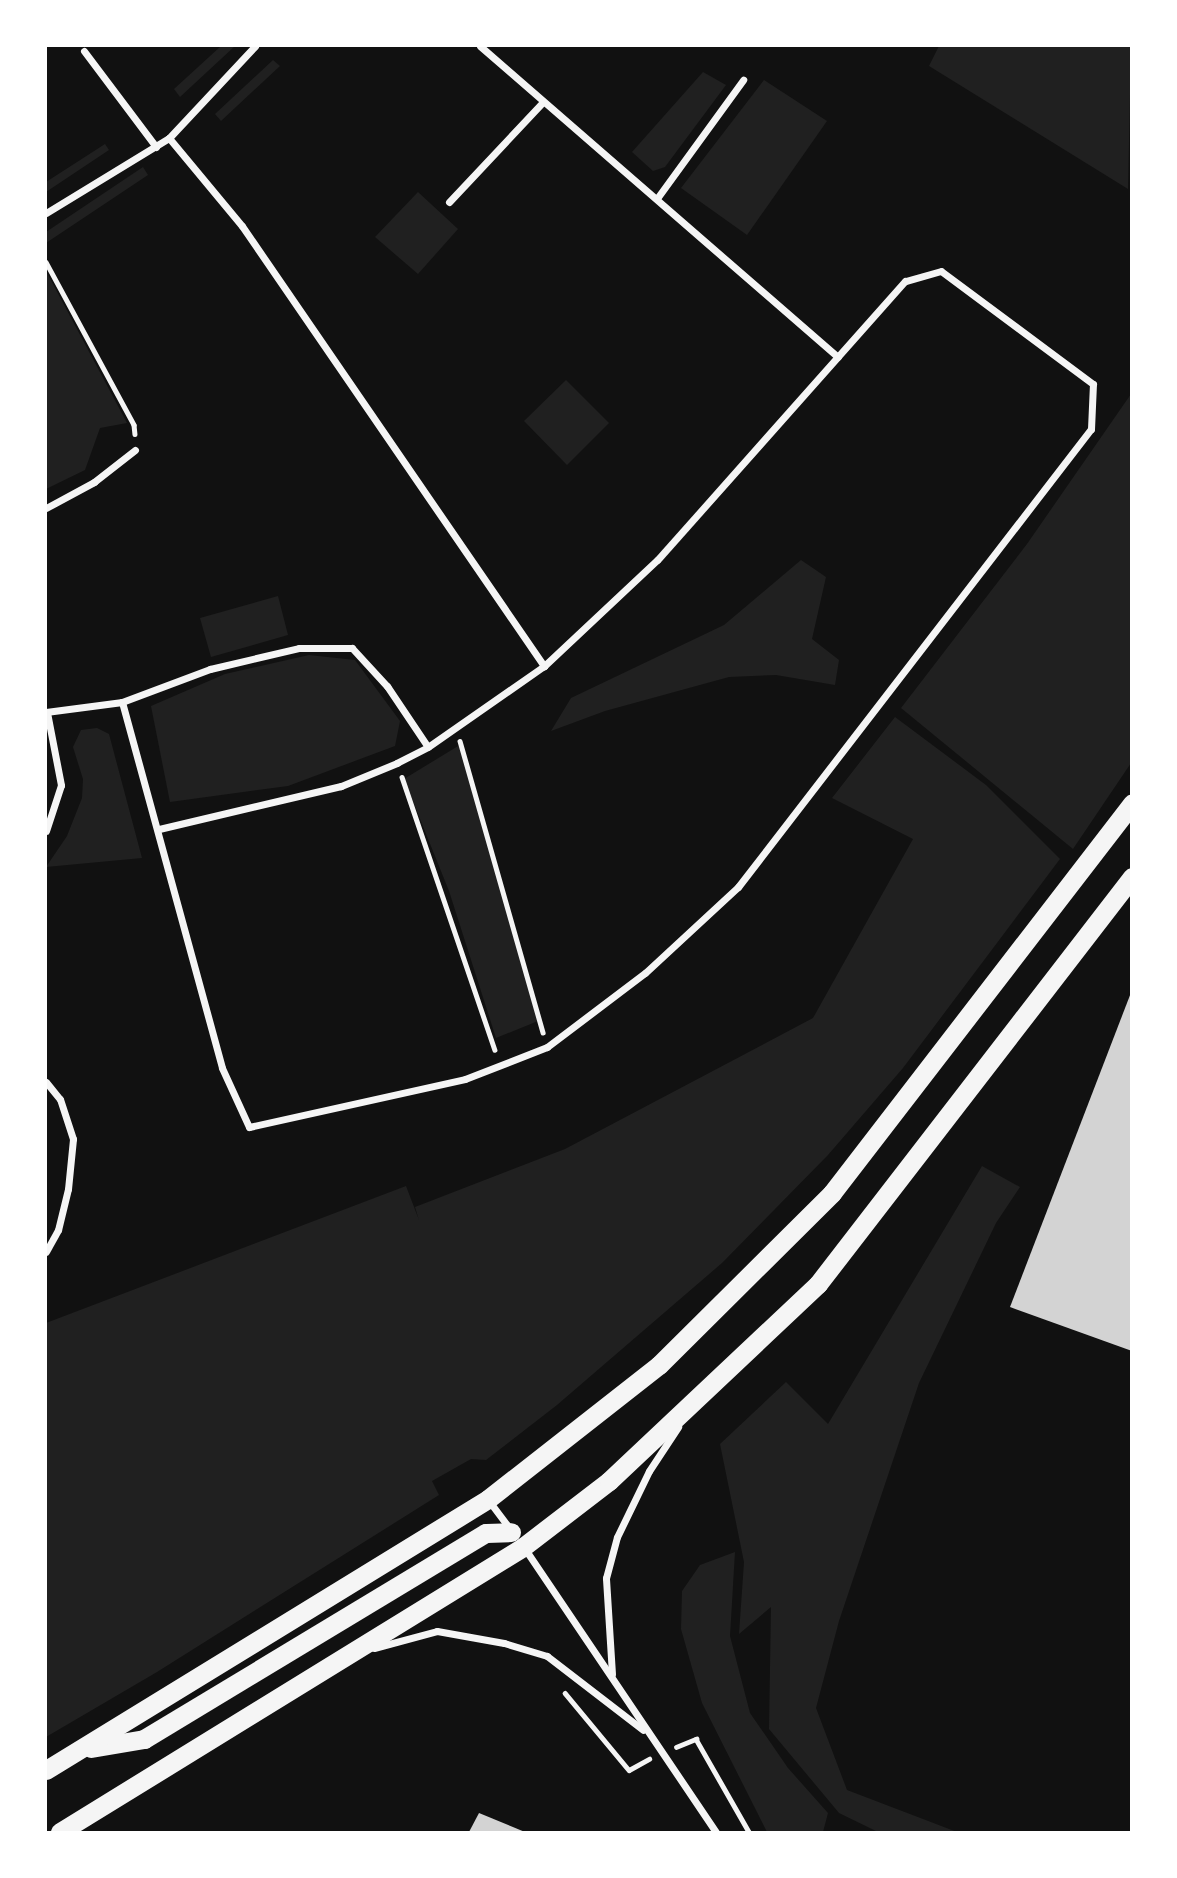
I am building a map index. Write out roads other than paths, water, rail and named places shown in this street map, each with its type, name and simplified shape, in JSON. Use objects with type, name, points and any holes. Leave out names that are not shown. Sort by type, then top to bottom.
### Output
[{"type":"highway","points":[[46,1770],[488,1499],[659,1365],[832,1192],[1132,803]]},
{"type":"highway","points":[[60,1832],[353,1655],[517,1539],[609,1481],[687,1411],[818,1284],[1132,877]]},
{"type":"highway","points":[[80,1750],[144,1739],[486,1533],[517,1539]]},
{"type":"street","points":[[46,213],[169,138],[255,46]]},
{"type":"street","points":[[480,46],[658,197],[838,357]]},
{"type":"street","points":[[85,51],[156,147]]},
{"type":"street","points":[[658,197],[743,80]]},
{"type":"street","points":[[449,202],[543,102]]},
{"type":"street","points":[[169,138],[242,226],[544,666]]},
{"type":"street","points":[[122,702],[222,1068],[248,1127],[500,1067],[547,1047],[645,973],[747,877],[1091,429],[1093,384],[941,271],[905,281],[657,560],[544,666],[428,747],[397,763],[341,786],[159,830]]},
{"type":"street","points":[[46,508],[94,482],[135,450]]},
{"type":"street","points":[[46,831],[61,785],[46,712],[122,702],[210,669],[299,648],[352,648],[387,686],[428,747]]},
{"type":"street","points":[[46,1082],[61,1099],[73,1139],[68,1189],[58,1230],[46,1252]]},
{"type":"street","points":[[612,1675],[606,1591],[611,1557],[649,1471],[687,1411]]},
{"type":"street","points":[[488,1499],[612,1675],[716,1832]]},
{"type":"street","points":[[353,1655],[437,1631],[505,1643],[547,1656],[649,1734]]}]
